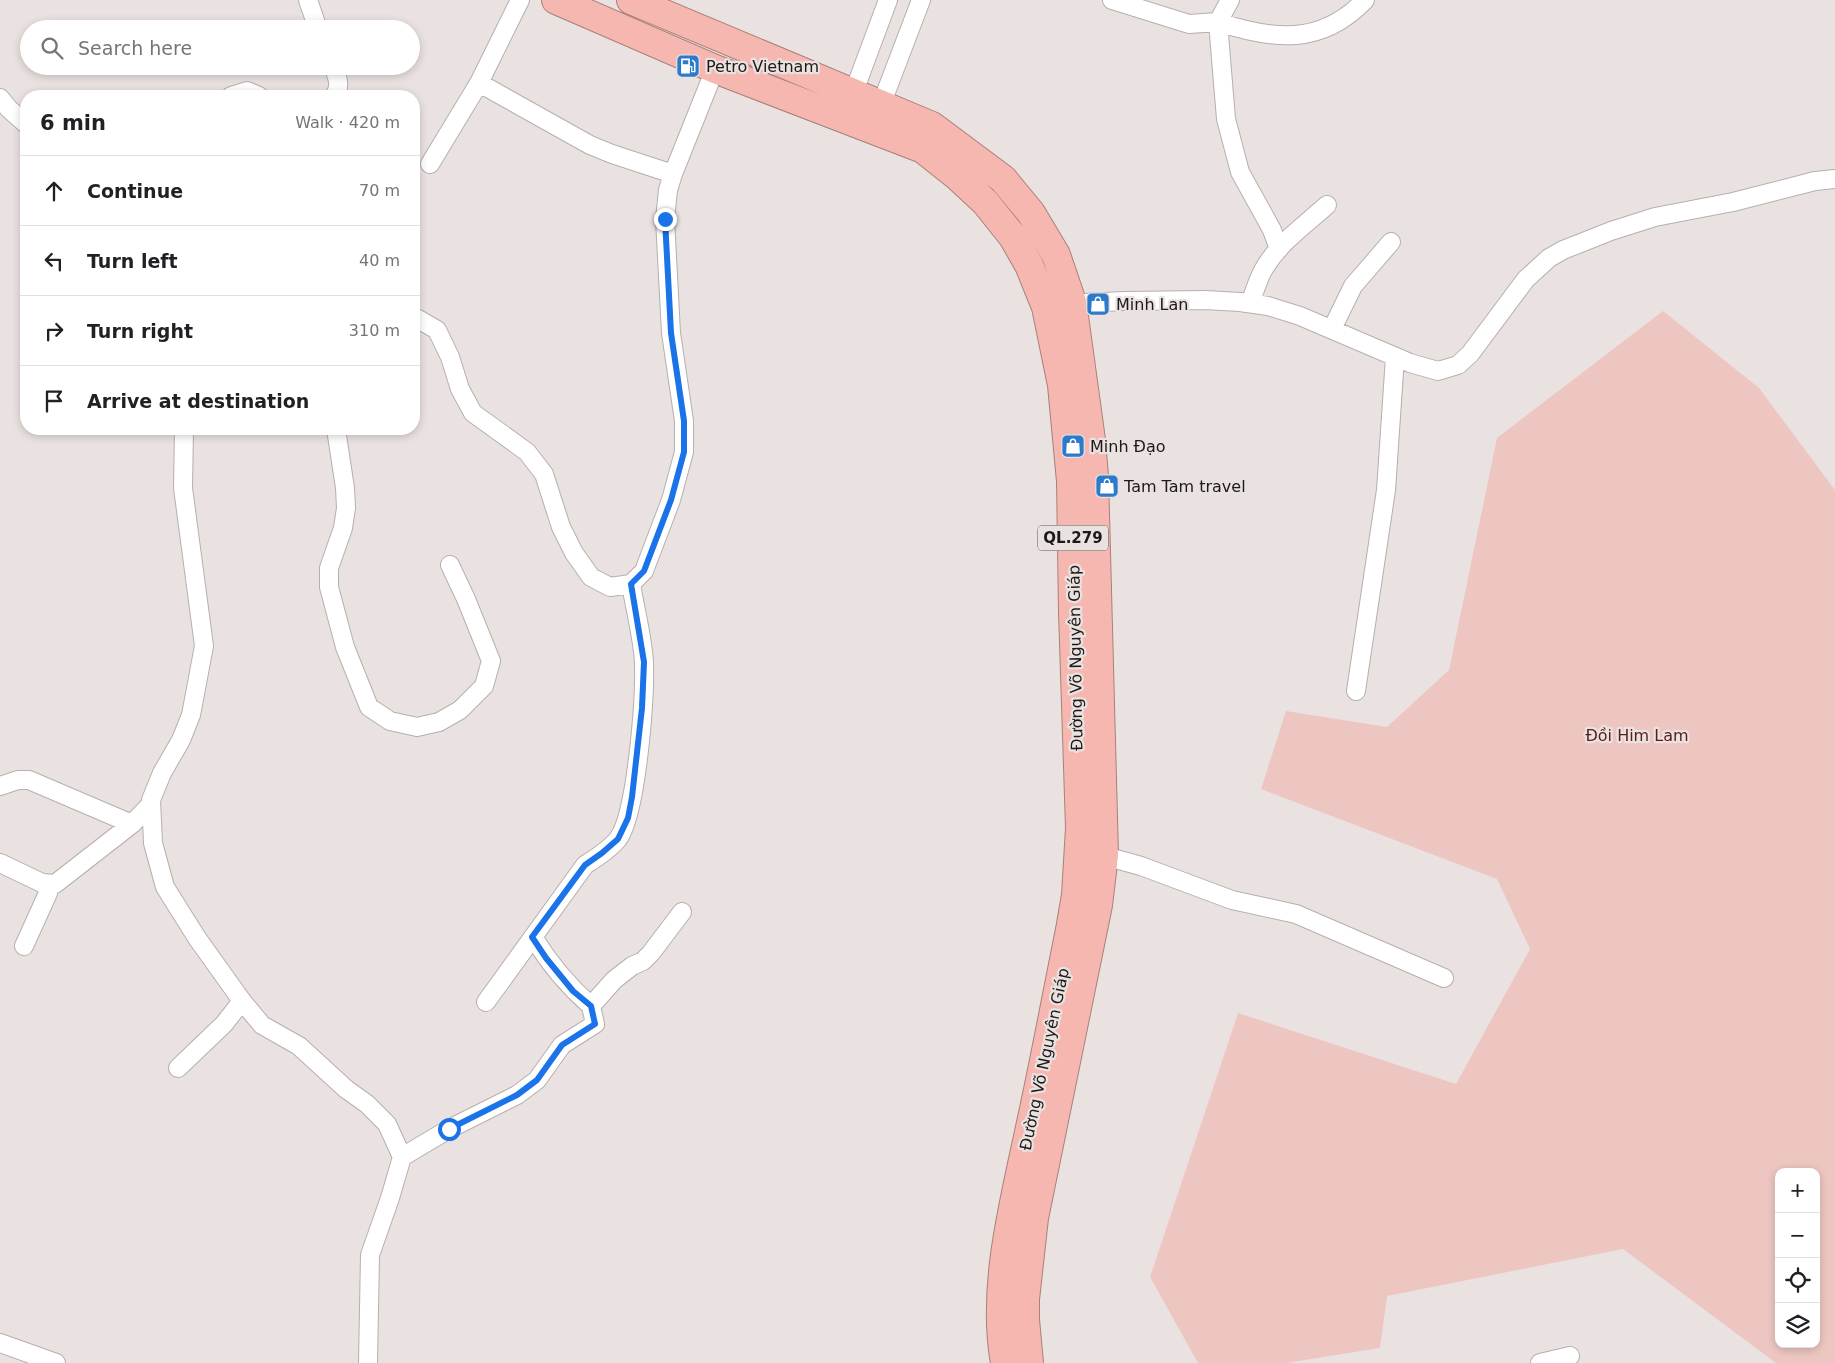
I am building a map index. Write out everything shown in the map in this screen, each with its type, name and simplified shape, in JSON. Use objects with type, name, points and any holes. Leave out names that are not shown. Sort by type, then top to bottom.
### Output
[{"type":"highway","name":"Đường Võ Nguyên Giáp","points":[[556,0],[715,69],[923,149],[957,176],[985,202],[1013,237],[1029,265],[1059,305]]},
{"type":"highway","name":"Đường Võ Nguyên Giáp","points":[[631,0],[932,126],[1003,179],[1031,214],[1056,255],[1062,385],[1071,481],[1079,806],[1091,853],[1098,905],[1034,1218],[1025,1299],[1029,1363]]},
{"type":"highway","name":"Đường Võ Nguyên Giáp","points":[[1005,1363],[1002,1308],[1006,1260],[1014,1206],[1076,895],[1091,853]]},
{"type":"street","points":[[308,0],[315,20]]},
{"type":"street","points":[[430,164],[479,83],[520,0]]},
{"type":"street","points":[[853,94],[888,0]]},
{"type":"street","points":[[881,105],[921,0]]},
{"type":"street","points":[[1112,0],[1189,24],[1218,22],[1247,32],[1294,36],[1322,30],[1334,25],[1347,17],[1365,0]]},
{"type":"street","points":[[1230,0],[1218,22],[1226,119],[1240,172],[1272,230],[1279,249]]},
{"type":"street","points":[[420,320],[437,330],[450,357],[460,389],[473,413],[527,452],[544,474],[561,528],[574,553],[591,577],[610,587],[631,584],[644,571],[671,500],[684,452],[684,421],[671,333],[665,219],[668,190],[673,174],[715,69]]},
{"type":"street","points":[[336,75],[339,82],[338,90]]},
{"type":"street","points":[[479,83],[590,144],[612,154],[673,174]]},
{"type":"street","points":[[0,98],[20,119]]},
{"type":"street","points":[[1059,305],[1205,300],[1250,303],[1282,310],[1332,329],[1395,357],[1427,369],[1438,371],[1458,365],[1470,354],[1512,297],[1549,258],[1581,242],[1655,217],[1835,179]]},
{"type":"street","points":[[1250,303],[1264,268],[1279,249],[1327,205]]},
{"type":"street","points":[[1332,329],[1353,286],[1391,242]]},
{"type":"street","points":[[1356,691],[1386,490],[1395,357]]},
{"type":"street","points":[[184,435],[183,488],[204,646],[191,715],[150,800],[153,842],[165,887],[196,938],[242,1001],[262,1025],[299,1046],[346,1089],[367,1104],[387,1124],[402,1157],[370,1255],[368,1363]]},
{"type":"street","points":[[337,435],[346,508],[343,528],[330,568],[329,587],[345,647],[369,707],[390,721],[418,727],[439,722],[460,710],[484,686],[491,661],[450,565]]},
{"type":"street","points":[[486,1002],[585,865],[618,839],[628,818],[642,708],[644,662],[631,584]]},
{"type":"street","points":[[0,786],[18,780],[29,780],[132,824]]},
{"type":"street","points":[[0,862],[42,883],[55,884],[132,824],[151,804]]},
{"type":"street","points":[[1091,853],[1141,866],[1232,900],[1296,914],[1444,978]]},
{"type":"street","points":[[24,946],[48,893],[49,884]]},
{"type":"street","points":[[591,1006],[614,980],[632,966],[643,961],[651,953],[682,912]]},
{"type":"street","points":[[402,1157],[449,1129],[517,1095],[537,1080],[562,1045],[595,1024],[591,1006],[573,991],[546,958],[532,937]]},
{"type":"street","points":[[178,1068],[224,1024],[242,1001]]},
{"type":"street","points":[[0,1343],[56,1363]]},
{"type":"street","points":[[1540,1363],[1570,1356]]},
{"type":"green space","name":"Đồi Him Lam","points":[[1663,311],[1759,388],[1835,490],[1835,1363],[1776,1363],[1623,1249],[1387,1296],[1380,1348],[1286,1363],[1198,1363],[1150,1277],[1238,1013],[1456,1084],[1530,949],[1497,879],[1261,789],[1286,711],[1387,727],[1449,670],[1497,438]]},
{"type":"place","name":"Petro Vietnam","points":[[688,66]]},
{"type":"place","name":"Minh Lan","points":[[1098,304]]},
{"type":"place","name":"Minh Đạo","points":[[1073,446]]},
{"type":"place","name":"Tam Tam travel","points":[[1107,486]]},
{"type":"route","points":[[449,1129],[517,1095],[537,1080],[562,1045],[595,1024],[591,1006],[573,991],[546,958],[532,937],[585,865],[618,839],[628,818],[632,797],[642,708],[644,662],[631,584],[644,571],[671,500],[684,452],[684,421],[671,333],[665,219]]}]
